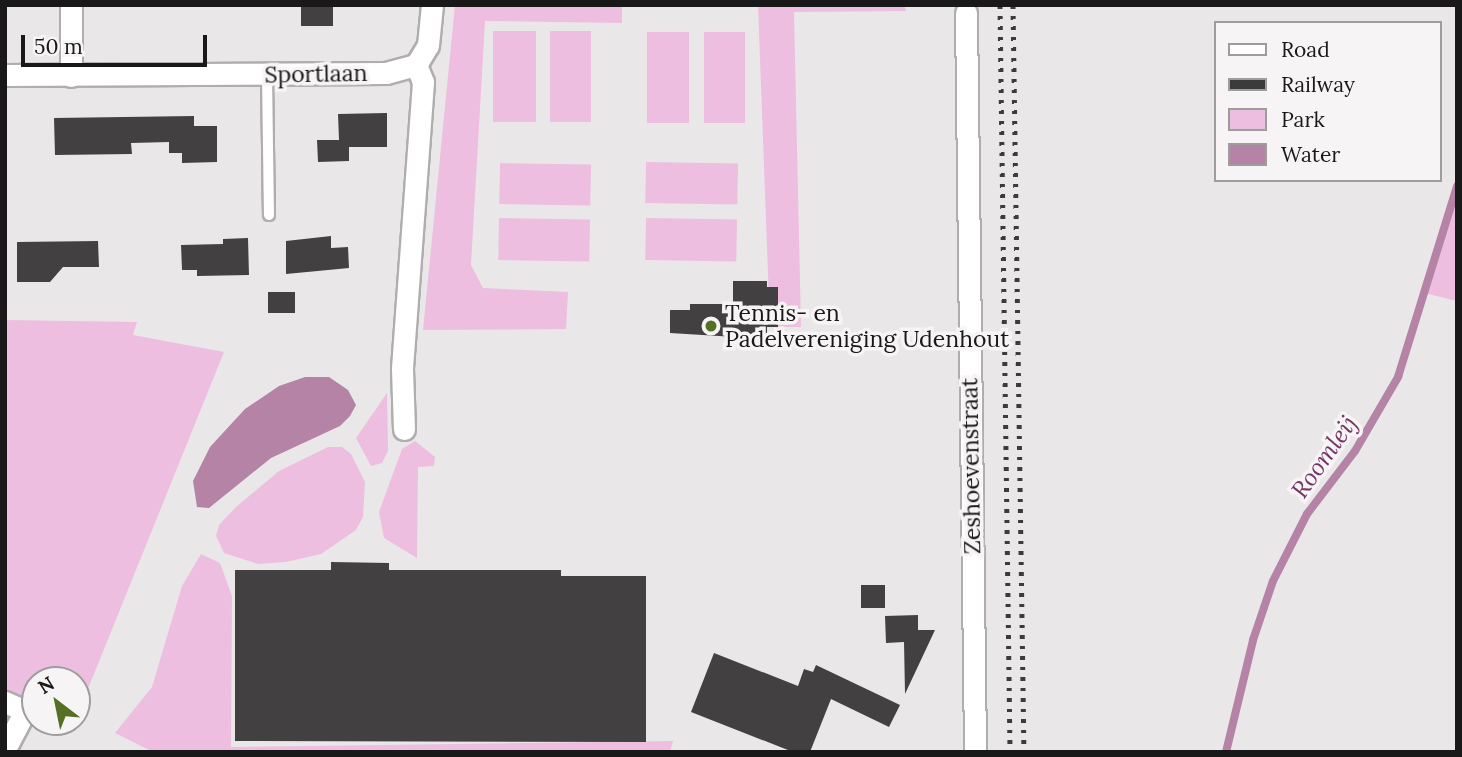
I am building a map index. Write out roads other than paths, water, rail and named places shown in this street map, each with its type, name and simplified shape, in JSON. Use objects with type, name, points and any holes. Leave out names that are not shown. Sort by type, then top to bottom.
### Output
[{"type":"street","points":[[71,5],[71,76]]},
{"type":"street","points":[[404,429],[402,368],[423,82],[416,65],[428,45],[432,5]]},
{"type":"street","name":"Zeshoevenstraat","points":[[966,13],[975,752]]},
{"type":"street","name":"Sportlaan","points":[[5,75],[386,73],[416,65]]},
{"type":"street","points":[[5,702],[25,711],[5,749]]},
{"type":"lane","points":[[267,75],[269,215]]},
{"type":"water","points":[[305,377],[329,377],[348,390],[356,405],[350,416],[340,426],[271,458],[209,508],[197,507],[193,481],[210,447],[245,409],[279,386]]},
{"type":"waterway","name":"Roomleij","points":[[1226,752],[1253,640],[1273,581],[1307,514],[1355,451],[1398,377],[1457,186]]},
{"type":"railway","points":[[1000,5],[1010,752]]},
{"type":"railway","points":[[1013,5],[1024,752]]},
{"type":"place","name":"Tennis- en Padelvereniging Udenhout","points":[[711,326]]}]
